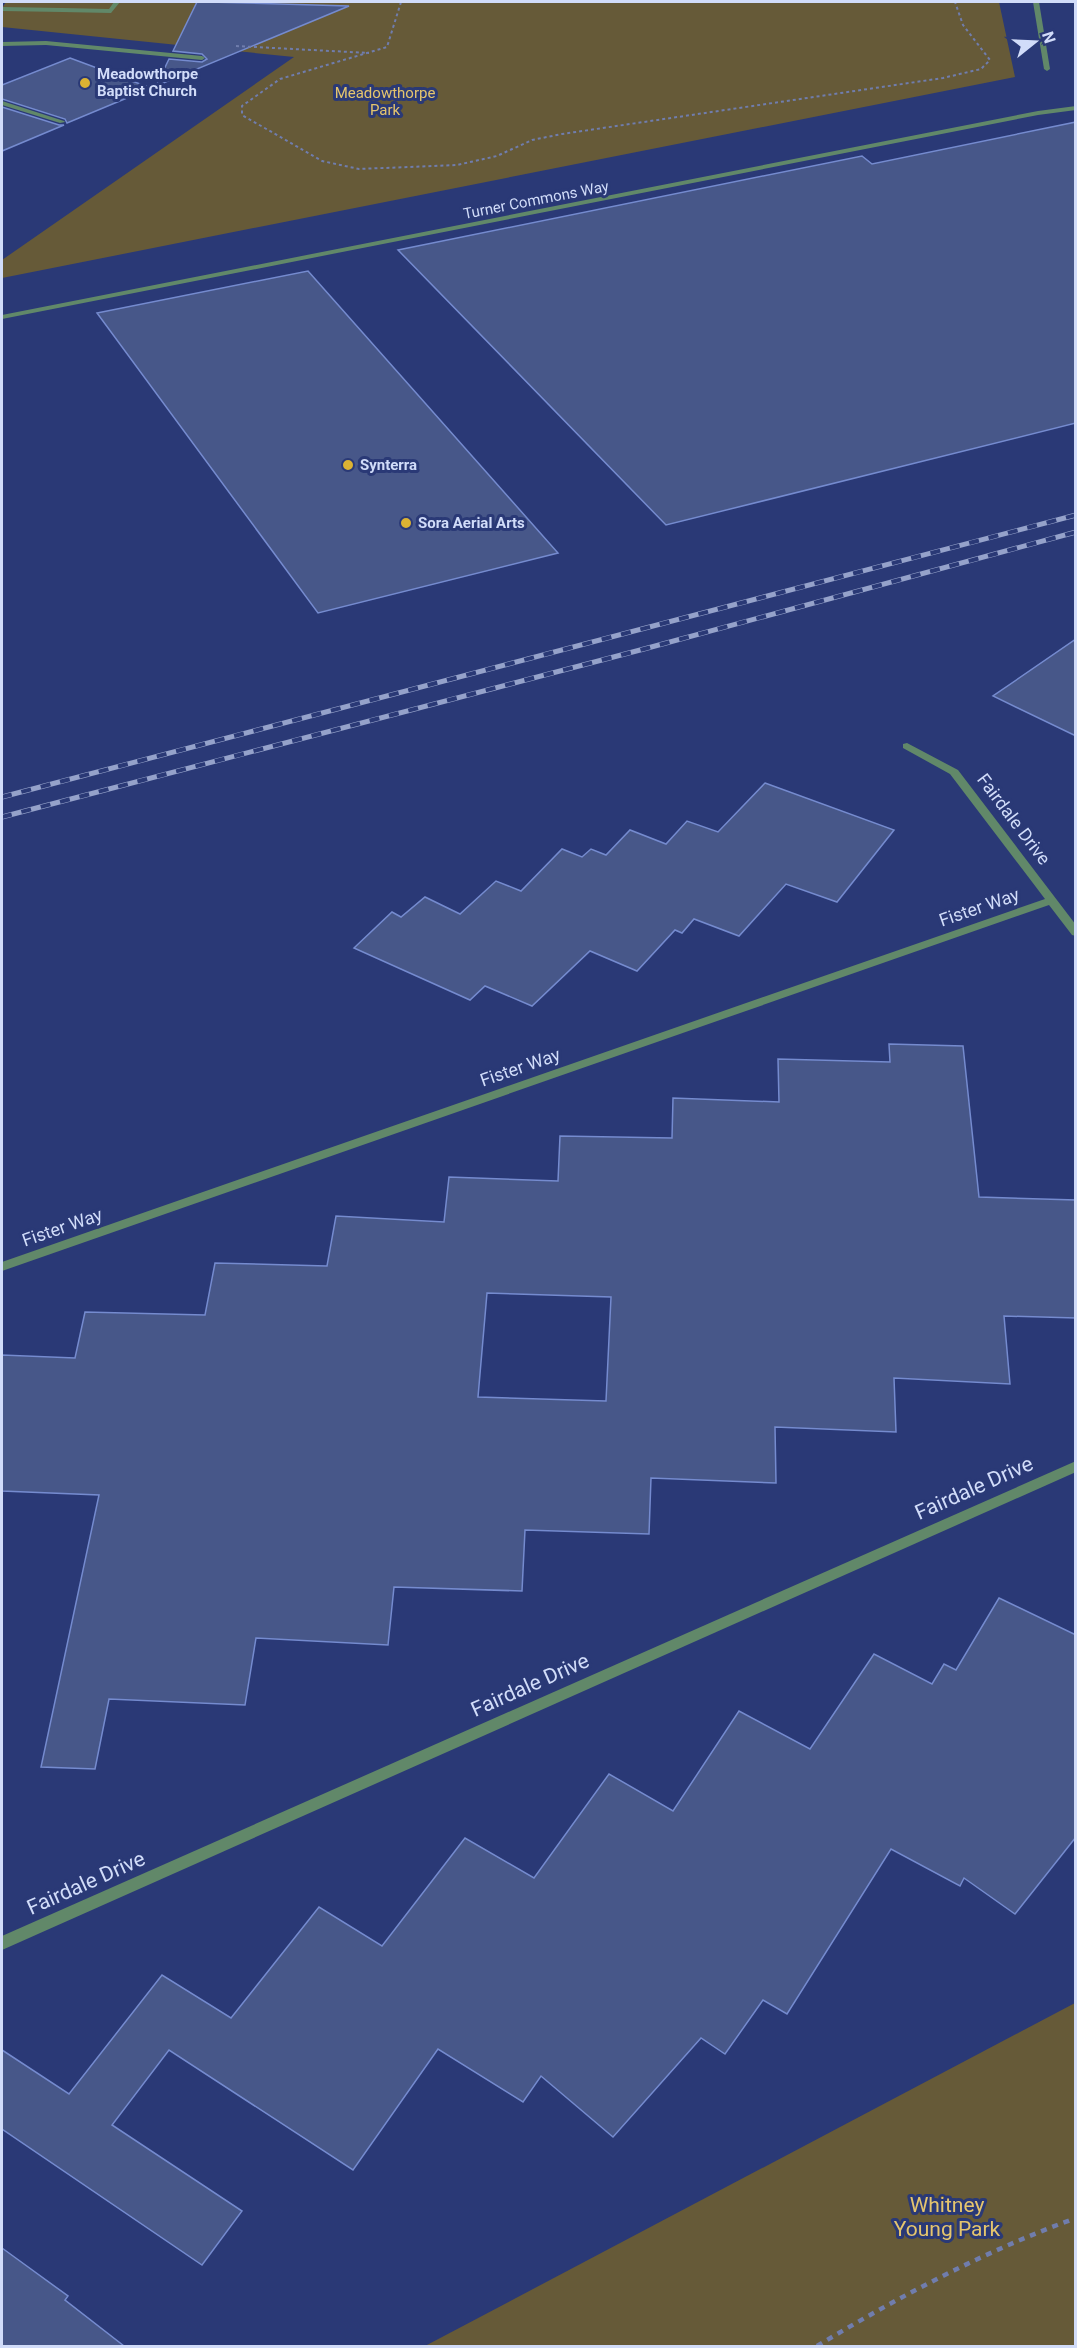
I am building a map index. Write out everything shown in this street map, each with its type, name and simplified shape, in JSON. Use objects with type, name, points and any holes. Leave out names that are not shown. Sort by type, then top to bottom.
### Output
[{"type":"street","points":[[2,9],[111,11],[117,2]]},
{"type":"street","points":[[1036,2],[1047,69]]},
{"type":"street","points":[[2,44],[46,43],[202,58]]},
{"type":"street","points":[[2,103],[62,122]]},
{"type":"street","name":"Turner Commons Way","points":[[2,317],[1038,113],[1076,108]]},
{"type":"street","name":"Fairdale Drive","points":[[907,746],[954,772],[1076,933]]},
{"type":"street","name":"Fister Way","points":[[2,1267],[1051,901]]},
{"type":"street","name":"Fairdale Drive","points":[[2,1943],[1076,1466]]},
{"type":"path","points":[[401,2],[387,47],[280,79],[242,106],[242,115],[321,162],[359,169],[457,165],[497,156],[532,140],[562,134],[644,124],[796,98],[943,78],[981,69],[990,60],[981,45],[960,21],[955,2]]},
{"type":"path","points":[[236,46],[373,53]]},
{"type":"path","points":[[817,2346],[879,2308],[1034,2232],[1076,2218]]},
{"type":"green space","name":"Meadowthorpe Park","points":[[6,2],[999,2],[1015,77],[2,278],[2,260],[294,57],[2,27],[2,8]]},
{"type":"green space","name":"Whitney Young Park","points":[[1075,2003],[1075,2346],[425,2346]]},
{"type":"building","points":[[197,2],[349,6],[156,86],[169,59],[202,62],[207,59],[202,54],[173,51]]},
{"type":"building","points":[[70,58],[151,88],[67,123],[65,119],[2,99],[2,85]]},
{"type":"building","points":[[2,107],[59,125],[64,125],[2,151]]},
{"type":"building","points":[[1076,122],[1076,423],[666,525],[398,250],[862,156],[872,164]]},
{"type":"building","points":[[308,271],[558,553],[318,613],[97,313]]},
{"type":"building","points":[[1076,639],[1076,736],[993,696]]},
{"type":"building","points":[[765,783],[894,830],[837,902],[786,884],[739,936],[694,919],[682,933],[675,930],[637,971],[590,951],[532,1006],[485,986],[470,1000],[354,948],[392,912],[401,917],[425,897],[460,914],[496,881],[521,891],[562,849],[582,857],[591,849],[606,855],[630,830],[666,844],[687,821],[718,832]]},
{"type":"building","points":[[889,1044],[963,1046],[979,1197],[1076,1200],[1076,1318],[1004,1316],[1010,1384],[894,1378],[896,1432],[775,1427],[776,1483],[651,1478],[649,1534],[525,1530],[522,1591],[394,1587],[388,1645],[256,1638],[245,1705],[109,1699],[95,1769],[41,1767],[99,1495],[2,1491],[2,1355],[75,1358],[85,1312],[205,1315],[215,1263],[327,1266],[336,1216],[444,1222],[449,1177],[558,1181],[560,1136],[672,1138],[673,1098],[779,1102],[778,1059],[890,1062]],"holes":[[[487,1293],[611,1297],[606,1401],[478,1397]]]},
{"type":"building","points":[[999,1598],[1076,1635],[1076,1837],[1015,1914],[964,1878],[960,1886],[891,1849],[787,2014],[763,2000],[725,2054],[701,2038],[613,2137],[541,2076],[523,2102],[438,2049],[353,2170],[169,2050],[112,2125],[242,2211],[202,2265],[2,2129],[2,2050],[69,2094],[162,1975],[231,2018],[319,1907],[382,1946],[465,1838],[534,1878],[609,1774],[673,1811],[739,1711],[810,1749],[874,1654],[932,1684],[944,1664],[956,1670]]},
{"type":"building","points":[[2,2248],[68,2296],[65,2300],[124,2346],[2,2346]]},
{"type":"railway","points":[[2,797],[1076,515]]},
{"type":"railway","points":[[2,817],[644,649],[1076,532]]},
{"type":"place","name":"Meadowthorpe Baptist Church","points":[[85,83]]},
{"type":"place","name":"Synterra","points":[[348,465]]},
{"type":"place","name":"Sora Aerial Arts","points":[[406,523]]}]
